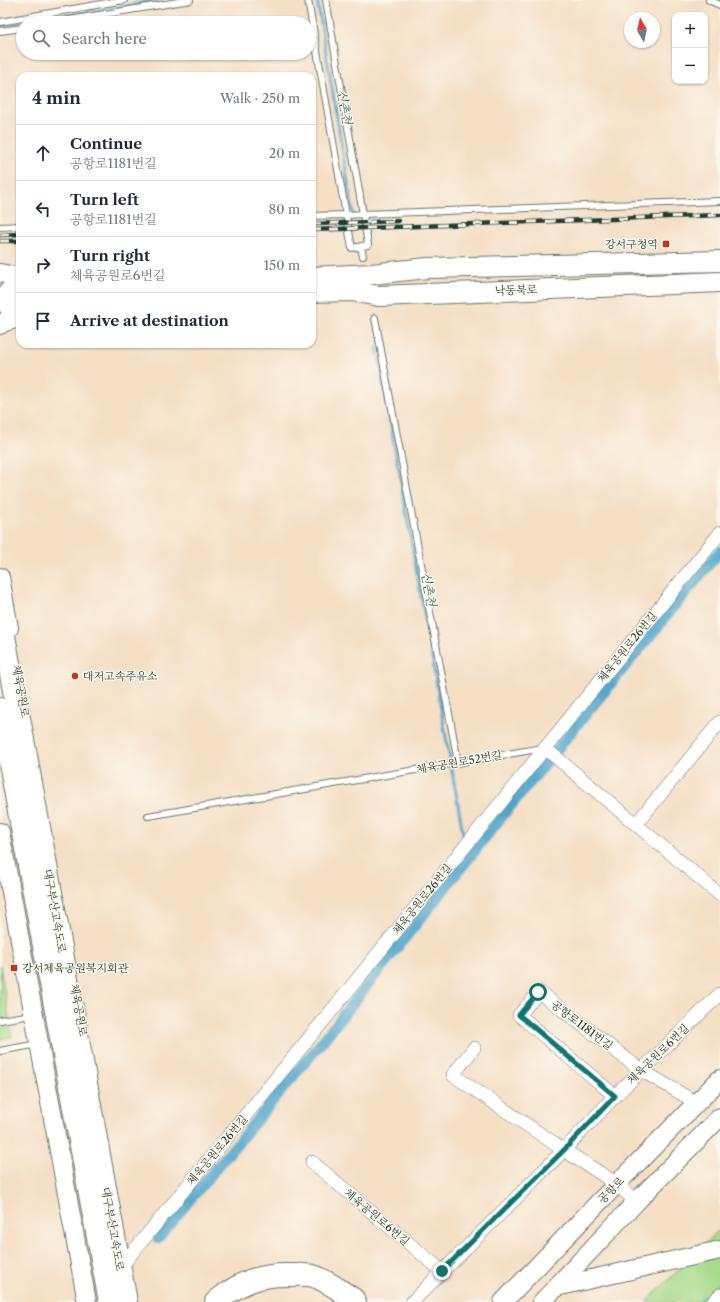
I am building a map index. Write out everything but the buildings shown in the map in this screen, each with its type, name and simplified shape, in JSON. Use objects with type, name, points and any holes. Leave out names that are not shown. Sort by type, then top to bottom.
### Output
[{"type":"highway","name":"대구부산고속도로","points":[[0,614],[126,1302]]},
{"type":"highway","name":"대구부산고속도로","points":[[0,709],[110,1302]]},
{"type":"highway","points":[[216,1302],[242,1284],[260,1277],[280,1274],[312,1276],[327,1282],[355,1302]]},
{"type":"main road","points":[[591,264],[692,249],[720,247]]},
{"type":"main road","points":[[316,268],[362,266],[427,268],[720,261]]},
{"type":"main road","points":[[316,277],[372,274],[427,268]]},
{"type":"main road","points":[[0,273],[16,276]]},
{"type":"main road","name":"낙동북로","points":[[316,292],[352,291],[379,296],[720,282]]},
{"type":"main road","points":[[0,286],[16,283]]},
{"type":"main road","points":[[16,285],[7,294],[6,301],[16,315]]},
{"type":"main road","points":[[316,303],[379,296]]},
{"type":"main road","points":[[0,325],[4,322],[16,318]]},
{"type":"main road","name":"체육공원로","points":[[0,577],[130,1302]]},
{"type":"main road","points":[[0,832],[87,1302]]},
{"type":"main road","name":"공항로","points":[[503,1302],[720,1080]]},
{"type":"main road","points":[[542,1302],[636,1202],[720,1117]]},
{"type":"main road","points":[[556,1287],[720,1250]]},
{"type":"street","name":"체육공원로26번길","points":[[124,1264],[720,533]]},
{"type":"street","points":[[636,824],[720,722]]},
{"type":"street","points":[[545,748],[720,895]]},
{"type":"street","name":"공항로1181번길","points":[[615,1096],[519,1015],[538,992],[641,1070],[697,1103]]},
{"type":"street","name":"체육공원로6번길","points":[[412,1302],[564,1150],[641,1070],[720,994]]},
{"type":"street","points":[[474,1048],[453,1075],[617,1184],[636,1202]]},
{"type":"street","name":"체육공원로6번길","points":[[312,1162],[442,1271]]},
{"type":"street","points":[[713,1302],[720,1295]]},
{"type":"lane","points":[[34,16],[124,0]]},
{"type":"lane","points":[[93,16],[190,0]]},
{"type":"lane","points":[[308,0],[311,16]]},
{"type":"lane","points":[[316,45],[352,248],[368,245],[326,0]]},
{"type":"lane","points":[[709,0],[720,5]]},
{"type":"lane","points":[[0,22],[16,19]]},
{"type":"lane","points":[[0,31],[16,29]]},
{"type":"lane","points":[[316,216],[720,201]]},
{"type":"lane","points":[[0,227],[16,226]]},
{"type":"lane","points":[[361,246],[363,256]]},
{"type":"lane","points":[[375,318],[458,762]]},
{"type":"lane","name":"체육공원로52번길","points":[[148,816],[545,748]]},
{"type":"lane","points":[[0,1020],[34,1015]]},
{"type":"lane","points":[[0,1051],[39,1044]]},
{"type":"green space","points":[[0,965],[12,1037],[0,1039]]},
{"type":"green space","points":[[720,1229],[720,1302],[646,1302]]},
{"type":"waterway","points":[[61,16],[158,0]]},
{"type":"waterway","name":"신촌천","points":[[317,0],[354,218]]},
{"type":"waterway","points":[[0,26],[16,23]]},
{"type":"waterway","name":"신촌천","points":[[377,348],[463,833]]},
{"type":"waterway","points":[[158,1238],[317,1048],[508,809],[720,551]]},
{"type":"waterway","name":"신촌천","points":[[466,853],[468,860]]},
{"type":"waterway","points":[[699,1302],[720,1283]]},
{"type":"railway","points":[[316,230],[720,215]]},
{"type":"railway","points":[[316,224],[398,221]]},
{"type":"railway","points":[[0,235],[16,234]]},
{"type":"railway","points":[[0,241],[16,241]]},
{"type":"place","name":"강서구청역","points":[[666,244]]},
{"type":"place","name":"대저고속주유소","points":[[75,676]]},
{"type":"place","name":"강서체육공원복지회관","points":[[14,968]]},
{"type":"route","points":[[442,1271],[564,1150],[615,1096],[519,1015],[538,992]]}]
